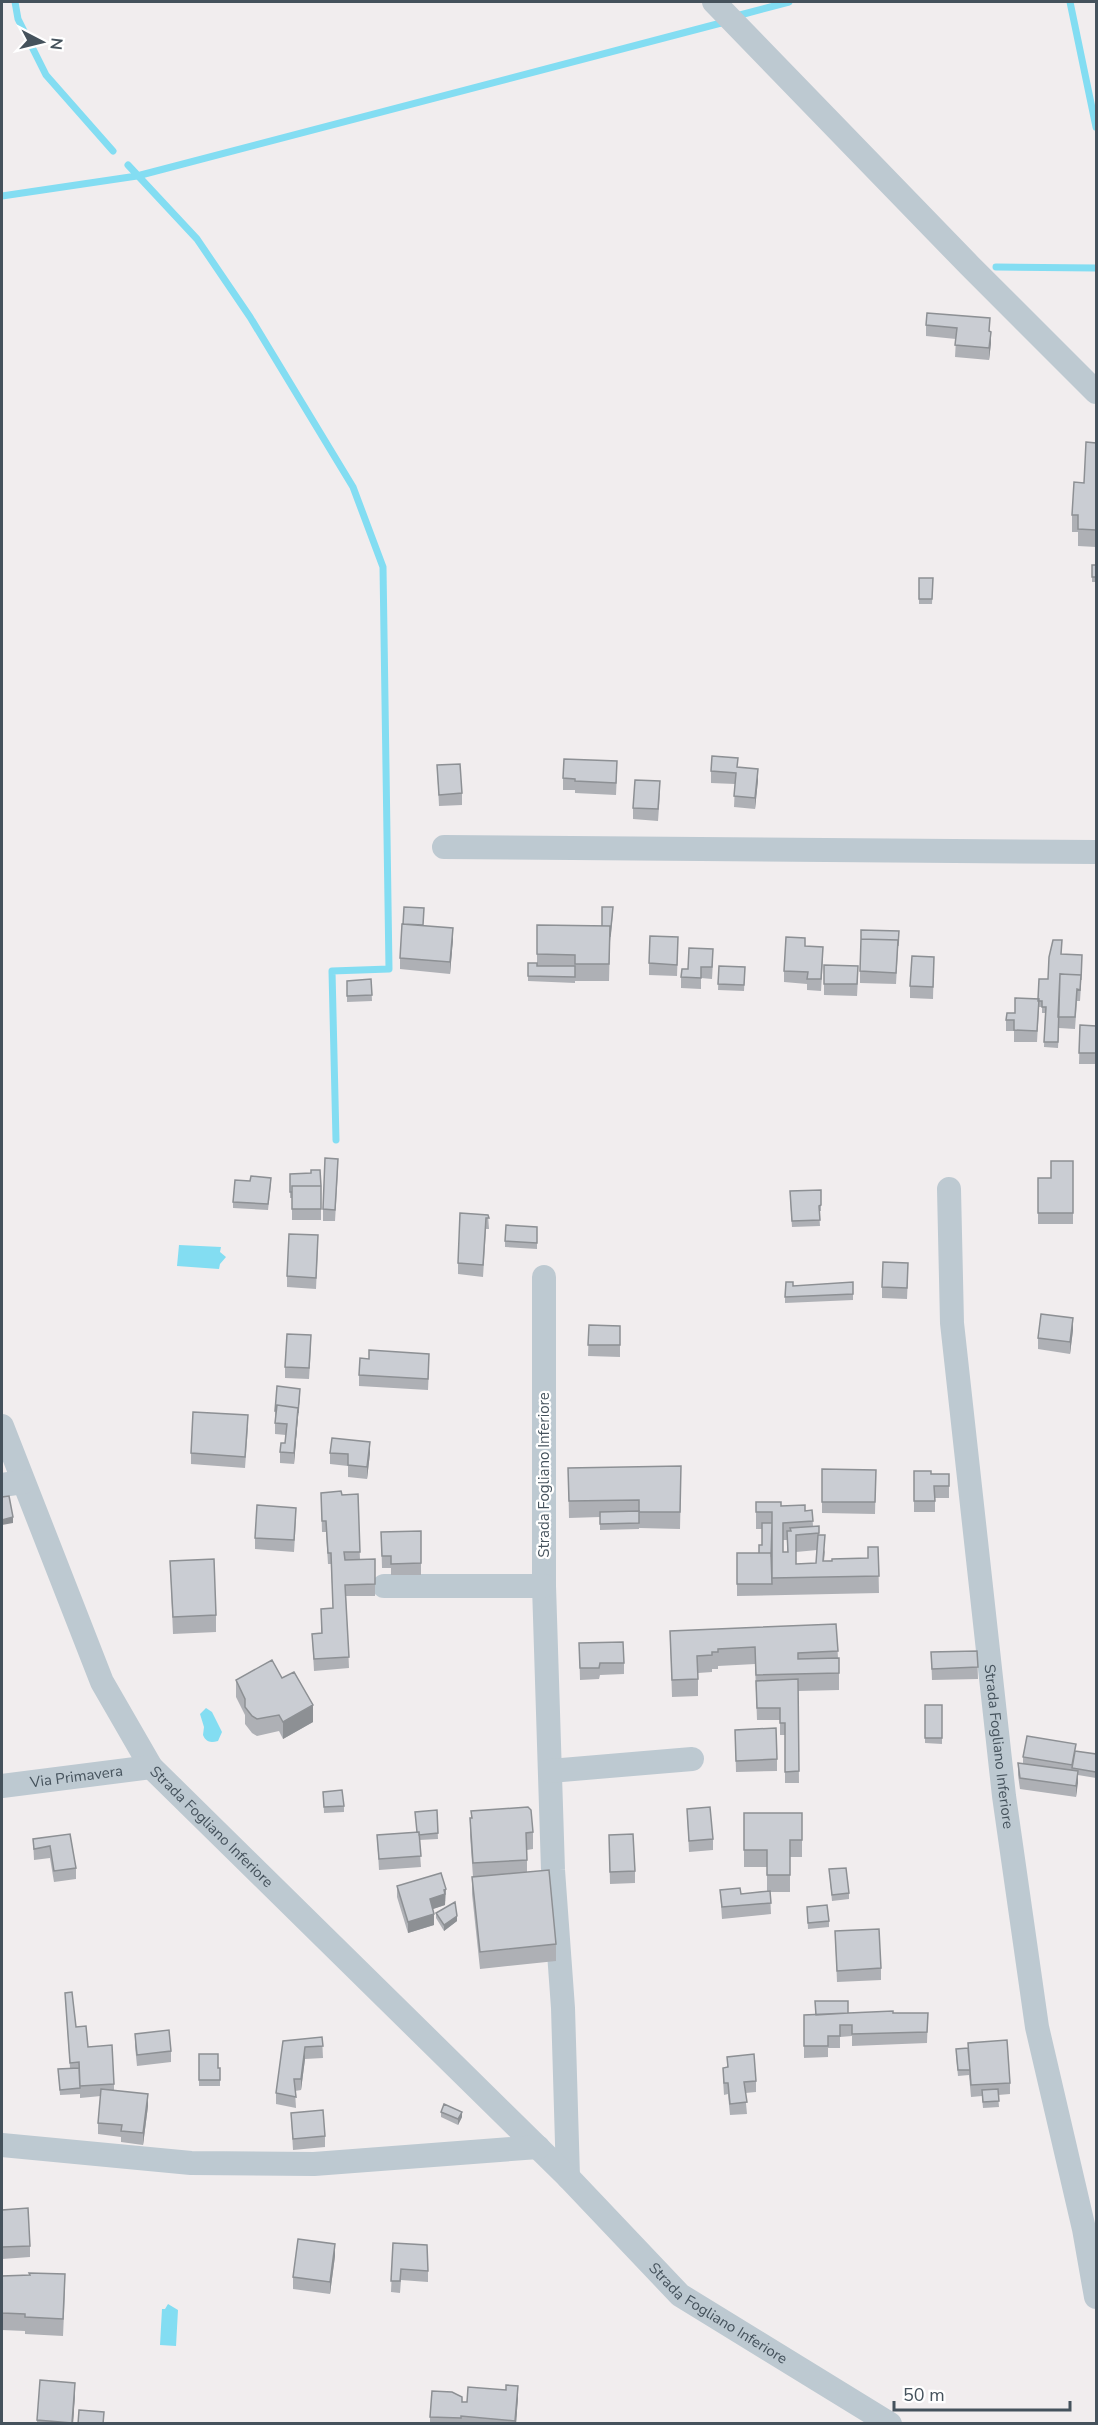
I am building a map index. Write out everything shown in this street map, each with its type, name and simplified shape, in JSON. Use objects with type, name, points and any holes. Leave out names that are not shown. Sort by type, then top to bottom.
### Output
[{"type":"street","points":[[714,2],[969,265],[1096,392]]},
{"type":"street","points":[[444,847],[1094,863]]},
{"type":"street","name":"Strada Fogliano Inferiore","points":[[949,1189],[951,1323],[1004,1796],[1037,2027],[1084,2229],[1096,2297]]},
{"type":"street","name":"Strada Fogliano Inferiore","points":[[544,1276],[544,1586],[553,1870],[563,2008],[568,2177]]},
{"type":"street","name":"Strada Fogliano Inferiore","points":[[2,1426],[12,1484],[102,1682],[151,1767],[538,2147],[680,2295],[890,2424]]},
{"type":"street","points":[[384,1586],[544,1586]]},
{"type":"street","points":[[550,1771],[692,1759]]},
{"type":"street","name":"Via Primavera","points":[[2,1786],[151,1767]]},
{"type":"street","points":[[2,2145],[191,2163],[314,2164],[538,2147]]},
{"type":"water","points":[[179,1245],[221,1247],[220,1252],[226,1257],[219,1269],[177,1266]]},
{"type":"water","points":[[206,1708],[212,1712],[222,1732],[218,1741],[209,1741],[203,1735],[204,1727],[200,1714]]},
{"type":"water","points":[[168,2304],[178,2310],[176,2346],[160,2345],[162,2309],[165,2309]]},
{"type":"building","points":[[927,313],[990,318],[989,348],[955,345],[957,328],[926,325]]},
{"type":"building","points":[[1086,442],[1096,443],[1096,530],[1078,529],[1078,515],[1072,515],[1074,482],[1084,483]]},
{"type":"building","points":[[1092,565],[1096,565],[1096,577],[1092,577]]},
{"type":"building","points":[[919,578],[933,578],[932,599],[919,599]]},
{"type":"building","points":[[712,756],[738,758],[737,767],[758,769],[755,798],[734,796],[736,773],[711,771]]},
{"type":"building","points":[[564,759],[617,761],[616,783],[575,781],[575,779],[563,778]]},
{"type":"building","points":[[460,764],[462,793],[439,795],[437,765]]},
{"type":"building","points":[[635,780],[660,781],[658,809],[633,808]]},
{"type":"building","points":[[404,907],[424,908],[423,925],[403,924]]},
{"type":"building","points":[[602,907],[613,907],[610,937],[610,926],[602,926]]},
{"type":"building","points":[[402,924],[453,928],[450,962],[400,958]]},
{"type":"building","points":[[537,925],[610,926],[609,964],[575,964],[575,955],[537,954]]},
{"type":"building","points":[[861,930],[899,931],[898,946],[898,940],[861,939]]},
{"type":"building","points":[[650,936],[678,937],[677,965],[649,963]]},
{"type":"building","points":[[786,937],[805,938],[805,946],[823,947],[821,979],[807,979],[808,972],[784,971]]},
{"type":"building","points":[[861,939],[898,940],[896,973],[860,971]]},
{"type":"building","points":[[1053,940],[1062,940],[1061,954],[1082,955],[1081,980],[1081,975],[1060,974],[1058,1042],[1044,1042],[1046,1007],[1042,1007],[1042,1001],[1038,1001],[1039,979],[1048,979],[1049,957]]},
{"type":"building","points":[[689,948],[713,949],[712,967],[701,967],[701,978],[681,977],[682,969],[688,969]]},
{"type":"building","points":[[912,956],[934,957],[933,987],[910,986]]},
{"type":"building","points":[[528,963],[537,963],[537,966],[575,966],[575,977],[528,976]]},
{"type":"building","points":[[824,965],[858,966],[857,984],[824,984]]},
{"type":"building","points":[[719,966],[745,967],[744,985],[718,984]]},
{"type":"building","points":[[1060,974],[1081,975],[1080,990],[1077,989],[1075,1017],[1058,1017]]},
{"type":"building","points":[[371,979],[372,995],[347,996],[347,981]]},
{"type":"building","points":[[1015,998],[1039,999],[1037,1031],[1014,1030],[1014,1020],[1006,1020],[1007,1013],[1015,1013]]},
{"type":"building","points":[[1080,1025],[1096,1026],[1096,1053],[1079,1053]]},
{"type":"building","points":[[325,1158],[338,1159],[335,1210],[323,1209]]},
{"type":"building","points":[[1051,1161],[1073,1161],[1073,1213],[1038,1213],[1038,1178],[1051,1178]]},
{"type":"building","points":[[311,1170],[320,1170],[321,1186],[292,1186],[292,1192],[290,1192],[290,1174],[311,1173]]},
{"type":"building","points":[[251,1176],[271,1178],[268,1204],[233,1202],[235,1180],[250,1181]]},
{"type":"building","points":[[292,1186],[321,1186],[321,1209],[292,1209]]},
{"type":"building","points":[[821,1190],[820,1220],[792,1221],[790,1191]]},
{"type":"building","points":[[460,1213],[488,1215],[483,1265],[458,1263]]},
{"type":"building","points":[[506,1225],[537,1227],[537,1243],[505,1241]]},
{"type":"building","points":[[289,1234],[318,1235],[316,1278],[287,1276]]},
{"type":"building","points":[[883,1262],[908,1263],[907,1288],[882,1287]]},
{"type":"building","points":[[786,1282],[793,1282],[793,1286],[853,1282],[853,1294],[785,1297]]},
{"type":"building","points":[[1041,1314],[1073,1318],[1070,1342],[1038,1338]]},
{"type":"building","points":[[589,1325],[620,1326],[620,1345],[588,1345]]},
{"type":"building","points":[[287,1334],[311,1335],[309,1368],[285,1367]]},
{"type":"building","points":[[369,1350],[429,1354],[428,1379],[359,1375],[360,1358],[369,1359]]},
{"type":"building","points":[[277,1386],[300,1389],[298,1413],[298,1408],[277,1405],[275,1411]]},
{"type":"building","points":[[277,1405],[298,1408],[294,1453],[280,1452],[281,1443],[285,1443],[287,1424],[275,1423]]},
{"type":"building","points":[[193,1412],[248,1415],[245,1457],[191,1453]]},
{"type":"building","points":[[332,1438],[370,1442],[367,1467],[348,1465],[348,1454],[330,1453]]},
{"type":"building","points":[[681,1466],[680,1512],[639,1512],[639,1500],[569,1501],[568,1468]]},
{"type":"building","points":[[822,1469],[876,1470],[875,1502],[822,1502]]},
{"type":"building","points":[[914,1471],[949,1474],[949,1486],[934,1486],[935,1501],[914,1501]]},
{"type":"building","points":[[341,1491],[342,1495],[358,1494],[360,1552],[344,1552],[345,1560],[375,1559],[375,1584],[345,1585],[349,1657],[314,1659],[312,1634],[322,1633],[321,1609],[333,1608],[331,1553],[328,1553],[326,1521],[322,1521],[321,1493]]},
{"type":"building","points":[[9,1496],[13,1517],[2,1520],[2,1497]]},
{"type":"building","points":[[756,1502],[781,1502],[781,1506],[805,1505],[805,1511],[812,1510],[813,1521],[783,1523],[783,1552],[788,1552],[787,1531],[791,1531],[790,1528],[819,1526],[819,1533],[796,1535],[796,1564],[816,1563],[818,1535],[825,1535],[823,1561],[868,1558],[868,1547],[878,1547],[879,1576],[772,1578],[772,1512],[756,1512]]},
{"type":"building","points":[[257,1505],[296,1508],[294,1540],[255,1538]]},
{"type":"building","points":[[639,1511],[639,1523],[600,1524],[600,1512]]},
{"type":"building","points":[[762,1523],[772,1523],[771,1557],[771,1553],[759,1553],[759,1545],[762,1545]]},
{"type":"building","points":[[421,1531],[421,1563],[391,1564],[391,1556],[382,1556],[381,1532]]},
{"type":"building","points":[[737,1553],[771,1553],[772,1584],[737,1584]]},
{"type":"building","points":[[214,1559],[216,1615],[173,1617],[170,1561]]},
{"type":"building","points":[[836,1624],[838,1651],[798,1653],[798,1659],[839,1658],[839,1673],[756,1675],[755,1647],[718,1649],[718,1652],[712,1652],[712,1655],[697,1656],[698,1679],[672,1680],[670,1631]]},
{"type":"building","points":[[623,1642],[624,1663],[600,1663],[599,1668],[580,1668],[579,1643]]},
{"type":"building","points":[[977,1651],[978,1667],[932,1669],[931,1652]]},
{"type":"building","points":[[272,1660],[282,1678],[294,1672],[313,1705],[283,1722],[279,1715],[257,1719],[252,1716],[245,1707],[245,1699],[236,1680]]},
{"type":"building","points":[[798,1679],[799,1771],[785,1772],[785,1723],[780,1723],[780,1708],[757,1708],[756,1681]]},
{"type":"building","points":[[925,1705],[942,1705],[942,1738],[925,1738]]},
{"type":"building","points":[[776,1728],[777,1759],[736,1761],[735,1730]]},
{"type":"building","points":[[1027,1736],[1076,1744],[1072,1765],[1023,1757]]},
{"type":"building","points":[[1075,1751],[1096,1754],[1096,1772],[1072,1768]]},
{"type":"building","points":[[1018,1763],[1078,1771],[1076,1786],[1020,1778]]},
{"type":"building","points":[[342,1790],[344,1806],[324,1807],[323,1792]]},
{"type":"building","points":[[528,1807],[531,1810],[533,1832],[526,1833],[527,1860],[473,1863],[471,1811]]},
{"type":"building","points":[[710,1807],[713,1839],[689,1841],[687,1809]]},
{"type":"building","points":[[437,1810],[438,1833],[419,1835],[415,1812]]},
{"type":"building","points":[[744,1813],[802,1813],[802,1840],[790,1840],[790,1875],[767,1875],[767,1850],[744,1850]]},
{"type":"building","points":[[419,1832],[421,1856],[379,1859],[377,1835]]},
{"type":"building","points":[[70,1834],[76,1868],[54,1871],[50,1846],[34,1849],[33,1839]]},
{"type":"building","points":[[633,1834],[635,1871],[610,1872],[609,1835]]},
{"type":"building","points":[[846,1868],[849,1893],[832,1895],[829,1869]]},
{"type":"building","points":[[549,1870],[556,1944],[480,1952],[472,1877]]},
{"type":"building","points":[[441,1873],[446,1889],[445,1894],[430,1899],[434,1914],[408,1922],[397,1886]]},
{"type":"building","points":[[740,1888],[741,1894],[770,1891],[771,1903],[722,1907],[720,1890]]},
{"type":"building","points":[[455,1902],[457,1916],[444,1925],[436,1913]]},
{"type":"building","points":[[827,1905],[829,1921],[808,1923],[807,1907]]},
{"type":"building","points":[[879,1929],[881,1968],[837,1971],[835,1931]]},
{"type":"building","points":[[72,1992],[76,2027],[86,2026],[88,2047],[112,2045],[114,2084],[80,2086],[79,2062],[70,2063],[65,1993]]},
{"type":"building","points":[[815,2001],[848,2001],[848,2013],[816,2015]]},
{"type":"building","points":[[893,2011],[893,2013],[928,2013],[927,2032],[852,2034],[852,2025],[840,2025],[840,2036],[828,2036],[828,2046],[804,2046],[804,2015]]},
{"type":"building","points":[[169,2030],[171,2051],[137,2055],[135,2034]]},
{"type":"building","points":[[322,2037],[323,2046],[305,2047],[301,2079],[294,2079],[296,2097],[276,2093],[283,2041]]},
{"type":"building","points":[[1007,2040],[1010,2083],[971,2085],[968,2043]]},
{"type":"building","points":[[968,2048],[970,2070],[958,2070],[956,2049]]},
{"type":"building","points":[[199,2054],[218,2054],[220,2080],[199,2080]]},
{"type":"building","points":[[754,2054],[756,2081],[744,2082],[747,2102],[730,2104],[728,2083],[724,2083],[723,2068],[728,2067],[727,2057]]},
{"type":"building","points":[[79,2068],[80,2088],[60,2090],[58,2069]]},
{"type":"building","points":[[101,2089],[148,2094],[143,2133],[121,2131],[122,2125],[98,2123]]},
{"type":"building","points":[[998,2089],[999,2101],[983,2102],[982,2090]]},
{"type":"building","points":[[444,2104],[462,2112],[458,2119],[441,2112]]},
{"type":"building","points":[[323,2110],[325,2136],[293,2139],[291,2113]]},
{"type":"building","points":[[28,2208],[30,2246],[2,2247],[2,2210]]},
{"type":"building","points":[[298,2239],[335,2244],[330,2282],[293,2277]]},
{"type":"building","points":[[393,2243],[427,2245],[428,2271],[401,2269],[400,2281],[391,2281]]},
{"type":"building","points":[[29,2273],[65,2274],[63,2319],[2,2313],[2,2276],[30,2275]]},
{"type":"building","points":[[40,2380],[75,2383],[72,2423],[37,2420]]},
{"type":"building","points":[[506,2385],[518,2386],[515,2421],[461,2416],[461,2418],[430,2417],[432,2391],[452,2392],[462,2397],[462,2402],[467,2402],[468,2387],[506,2390]]},
{"type":"building","points":[[79,2410],[104,2412],[103,2424],[78,2424]]},
{"type":"waterway","points":[[15,2],[18,19],[46,75],[113,151]]},
{"type":"waterway","points":[[740,15],[789,2]]},
{"type":"waterway","points":[[1070,2],[1096,127]]},
{"type":"waterway","points":[[2,196],[137,176],[721,23]]},
{"type":"waterway","points":[[128,165],[197,239],[250,317],[353,487],[383,567],[389,969],[332,971],[336,1140]]},
{"type":"waterway","points":[[996,267],[1096,268]]}]
